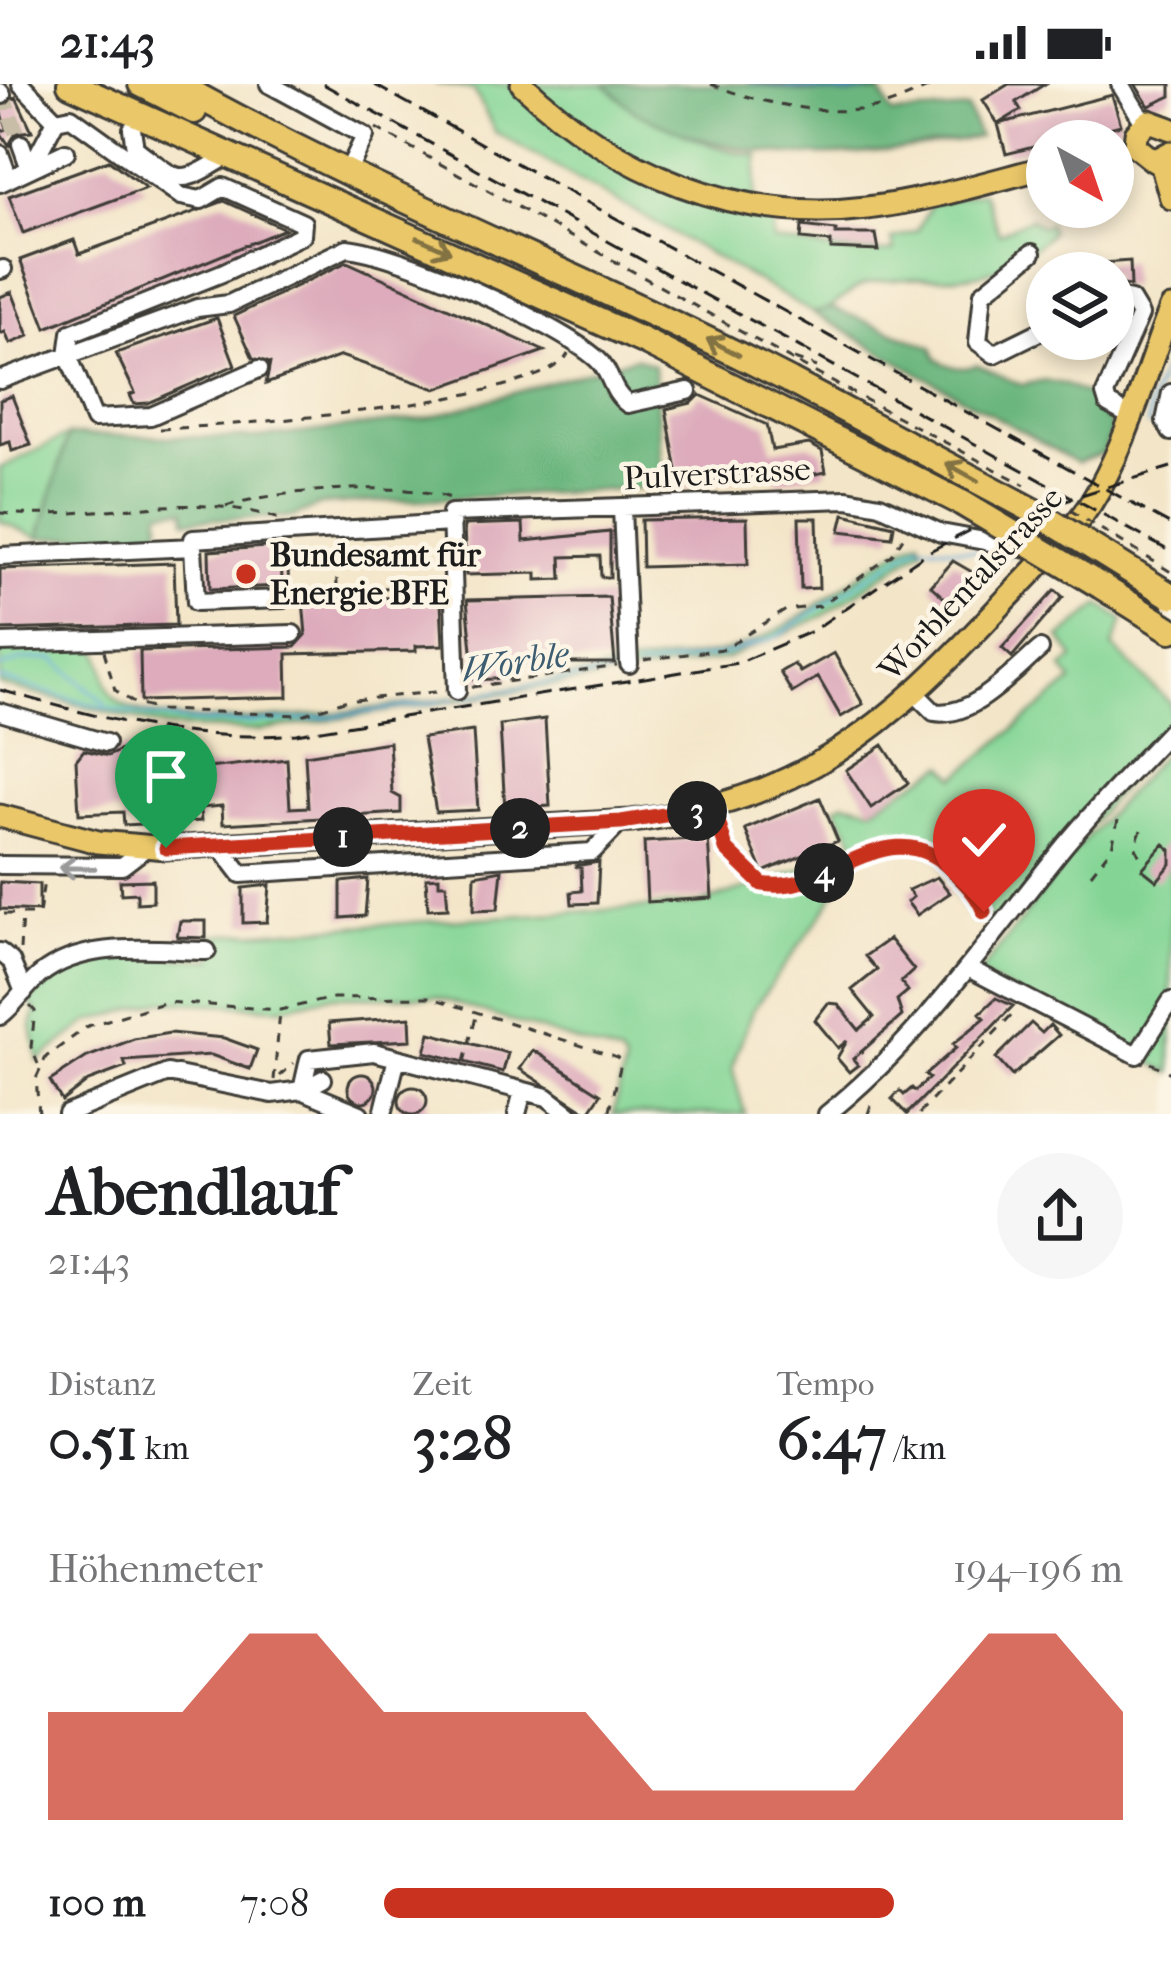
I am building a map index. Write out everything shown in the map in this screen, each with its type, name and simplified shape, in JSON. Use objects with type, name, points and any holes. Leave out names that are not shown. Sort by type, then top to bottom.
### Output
[{"type":"highway","points":[[70,84],[226,157],[327,197],[777,406],[1020,535],[1170,629]]},
{"type":"highway","points":[[105,84],[290,173],[327,197]]},
{"type":"highway","points":[[141,84],[298,158],[344,171]]},
{"type":"highway","points":[[176,84],[344,171],[656,312],[794,368],[1171,596]]},
{"type":"main road","points":[[522,84],[572,128],[634,167],[741,203],[802,210],[872,207],[1026,172]]},
{"type":"main road","points":[[1134,136],[1144,124],[1158,121],[1171,129]]},
{"type":"main road","points":[[1134,152],[1166,156],[1171,198]]},
{"type":"main road","name":"Worblentalstrasse","points":[[0,816],[98,842],[147,847],[621,822],[714,807],[819,764],[917,695],[1052,550],[1099,488],[1171,308]]},
{"type":"street","points":[[21,84],[56,120]]},
{"type":"street","points":[[269,84],[365,136],[344,171]]},
{"type":"street","points":[[1120,84],[1144,124]]},
{"type":"street","points":[[56,120],[71,117],[125,137],[185,180],[226,157]]},
{"type":"street","points":[[30,169],[56,120]]},
{"type":"street","points":[[125,137],[171,190],[194,205],[223,187],[303,223],[302,235],[222,273],[71,333],[68,355],[94,419],[109,422],[151,416],[259,370]]},
{"type":"street","points":[[21,144],[30,169]]},
{"type":"street","points":[[0,154],[4,181],[66,152]]},
{"type":"street","points":[[0,380],[197,308],[229,304],[347,248],[466,290],[571,343],[599,360],[616,396],[628,404],[688,391]]},
{"type":"street","points":[[1026,257],[988,285],[976,335],[980,345],[994,354],[1026,338]]},
{"type":"street","points":[[1120,360],[1105,394],[1108,404],[1128,416]]},
{"type":"street","points":[[1171,393],[1165,421],[1171,432]]},
{"type":"street","name":"Pulverstrasse","points":[[451,523],[451,513],[833,498],[880,505],[941,533],[1052,550]]},
{"type":"street","points":[[622,508],[629,664]]},
{"type":"street","points":[[196,637],[193,539],[287,537],[451,523],[457,691]]},
{"type":"street","points":[[0,556],[193,547]]},
{"type":"street","points":[[196,602],[286,595]]},
{"type":"street","points":[[0,643],[293,634]]},
{"type":"street","points":[[917,695],[940,714],[962,709],[1040,649]]},
{"type":"street","points":[[0,712],[106,743]]},
{"type":"street","points":[[827,1114],[881,1067],[997,934],[1064,846],[1171,730]]},
{"type":"street","points":[[218,844],[241,874],[298,878],[546,866],[592,852],[621,822]]},
{"type":"street","points":[[0,865],[122,866],[147,847]]},
{"type":"street","points":[[0,1016],[26,998],[58,965],[113,949],[207,951]]},
{"type":"street","points":[[0,952],[10,959],[26,998]]},
{"type":"street","points":[[968,968],[1137,1055],[1171,1001]]},
{"type":"street","points":[[302,1090],[309,1059],[374,1052],[547,1097],[569,1114]]},
{"type":"street","points":[[383,1114],[397,1058]]},
{"type":"street","points":[[67,1114],[168,1073],[272,1094],[302,1090],[323,1078]]},
{"type":"street","points":[[302,1090],[360,1114]]},
{"type":"street","points":[[517,1114],[523,1091]]},
{"type":"path","points":[[711,84],[759,101],[825,108],[883,106],[938,84]]},
{"type":"path","points":[[368,123],[794,368],[817,367]]},
{"type":"path","points":[[146,429],[436,404],[554,371],[564,362],[571,343]]},
{"type":"path","points":[[225,506],[273,495],[394,488],[459,501]]},
{"type":"path","points":[[0,513],[77,514],[107,506],[128,513],[207,502],[275,516],[287,537],[286,595],[453,586]]},
{"type":"path","points":[[95,640],[115,690],[152,709],[302,715],[344,701],[457,691],[722,649],[786,610],[820,607],[892,555],[910,519]]},
{"type":"path","points":[[335,530],[338,590]]},
{"type":"path","points":[[714,807],[726,849],[756,881],[794,883],[864,853],[917,850],[946,863],[975,893],[984,923],[997,934]]},
{"type":"path","points":[[1090,874],[1112,847],[1118,820]]},
{"type":"path","points":[[1141,830],[1135,846],[1141,858]]},
{"type":"path","points":[[4,914],[43,909],[45,867]]},
{"type":"path","points":[[20,950],[22,914]]},
{"type":"path","points":[[39,1066],[88,1026],[167,1002],[280,1010],[333,998],[429,997],[617,1057],[621,1063],[609,1114]]},
{"type":"path","points":[[26,998],[35,1012],[31,1048],[39,1066],[38,1111],[32,1114]]},
{"type":"path","points":[[919,1114],[1026,999]]},
{"type":"path","points":[[272,1094],[280,1010]]},
{"type":"path","points":[[461,1075],[477,1012]]},
{"type":"path","points":[[1137,1055],[1171,1073]]},
{"type":"path","points":[[272,1094],[287,1067],[309,1059]]},
{"type":"path","points":[[868,1114],[871,1105]]},
{"type":"green space","points":[[436,84],[514,84],[569,133],[774,215],[773,241],[848,252],[894,251],[892,239],[917,231],[931,204],[982,192],[999,233],[1026,220],[1026,228],[1050,228],[1051,232],[1007,265],[965,276],[870,283],[813,313],[495,132],[474,90]]},
{"type":"green space","points":[[523,84],[604,84],[696,139],[758,155],[755,205],[658,177]]},
{"type":"green space","points":[[604,84],[749,84],[805,92],[881,93],[892,114],[968,109],[979,137],[849,155],[763,152],[680,132],[635,111]]},
{"type":"green space","points":[[832,308],[932,347],[936,359],[951,366],[977,365],[1022,385],[1044,380],[1089,396],[1112,427],[1104,453],[1077,463],[813,313]]},
{"type":"green space","points":[[636,357],[654,365],[663,487],[321,505],[293,517],[186,520],[185,509],[160,511],[160,534],[39,538],[68,435],[257,438],[428,418]]},
{"type":"green space","points":[[68,435],[39,538],[0,521],[0,468]]},
{"type":"green space","points":[[920,539],[923,548],[823,616],[727,659],[259,731],[166,727],[0,685],[0,647],[94,645],[112,695],[155,715],[213,720],[286,717],[524,686],[740,647],[788,624]]},
{"type":"green space","points":[[1100,605],[1124,620],[1113,647],[1171,704],[1171,730],[997,934],[971,883],[943,859],[910,847],[856,854],[827,907],[752,1011],[732,1067],[745,1114],[613,1114],[625,1064],[620,1056],[436,997],[331,996],[280,1008],[163,1001],[89,1022],[38,1061],[32,1026],[36,1011],[28,1002],[70,971],[91,963],[136,957],[213,959],[214,935],[699,904],[860,850],[836,807],[844,802],[873,808],[944,765],[956,777],[1072,682],[1063,668],[1074,658],[1060,638]]},
{"type":"green space","points":[[1171,745],[1171,1073],[979,974],[1073,853]]},
{"type":"water","points":[[749,84],[912,84],[848,95]]},
{"type":"building","points":[[1009,84],[1045,84],[1016,102],[1021,110],[998,124],[983,100]]},
{"type":"building","points":[[1135,84],[1171,84],[1171,96],[1149,106]]},
{"type":"building","points":[[1112,95],[1120,120],[1026,120],[1026,149],[1006,154],[998,124]]},
{"type":"building","points":[[16,97],[32,131],[16,133],[9,145],[0,132],[7,129],[0,107]]},
{"type":"building","points":[[109,160],[146,188],[23,233],[9,196]]},
{"type":"building","points":[[224,201],[285,229],[46,328],[20,260],[74,240],[79,254]]},
{"type":"building","points":[[802,226],[836,230],[836,234],[876,234],[879,251],[831,249],[831,242],[801,239]]},
{"type":"building","points":[[347,262],[544,351],[436,389],[341,356],[266,384],[270,363],[253,358],[234,316]]},
{"type":"building","points":[[12,292],[29,336],[10,344],[5,332],[0,334],[0,297]]},
{"type":"building","points":[[217,318],[235,365],[148,403],[134,404],[130,395],[135,393],[116,353]]},
{"type":"building","points":[[700,395],[767,425],[772,450],[809,444],[822,451],[826,472],[777,481],[775,472],[680,488],[666,409],[692,403]]},
{"type":"building","points":[[12,396],[31,445],[12,451],[10,442],[0,445],[0,400]]},
{"type":"building","points":[[844,514],[894,526],[892,537],[840,531]]},
{"type":"building","points":[[747,518],[748,564],[642,567],[641,520]]},
{"type":"building","points":[[799,518],[817,518],[819,588],[801,589]]},
{"type":"building","points":[[523,523],[524,541],[610,532],[610,577],[601,577],[600,556],[561,557],[562,579],[537,580],[537,573],[466,575],[464,525]]},
{"type":"building","points":[[281,546],[282,586],[210,589],[209,551]]},
{"type":"building","points":[[953,561],[979,576],[952,605],[931,586]]},
{"type":"building","points":[[174,563],[176,625],[0,630],[0,569]]},
{"type":"building","points":[[1055,590],[1063,597],[1012,657],[1002,648]]},
{"type":"building","points":[[415,597],[415,603],[441,603],[443,645],[416,646],[416,651],[287,654],[288,697],[141,701],[140,651],[295,647],[306,635],[303,600]]},
{"type":"building","points":[[609,597],[615,663],[510,663],[511,678],[475,680],[467,600]]},
{"type":"building","points":[[834,653],[863,704],[841,717],[818,677],[792,693],[780,672],[794,664],[800,672]]},
{"type":"building","points":[[545,719],[550,806],[505,809],[500,725]]},
{"type":"building","points":[[473,731],[478,810],[436,812],[423,738]]},
{"type":"building","points":[[389,742],[392,793],[401,798],[401,813],[223,824],[222,806],[200,808],[201,821],[124,825],[123,812],[79,814],[76,760],[84,750],[108,756],[125,748],[135,756],[152,755],[162,764],[192,762],[200,769],[287,759],[290,808],[308,807],[305,755]]},
{"type":"building","points":[[883,745],[908,783],[871,808],[846,770]]},
{"type":"building","points":[[820,798],[838,841],[763,872],[745,829]]},
{"type":"building","points":[[708,838],[712,898],[647,902],[644,842]]},
{"type":"building","points":[[1164,844],[1171,850],[1171,864],[1157,881],[1142,869]]},
{"type":"building","points":[[599,862],[597,903],[572,904],[571,892],[582,891],[581,868],[575,866]]},
{"type":"building","points":[[502,870],[498,909],[474,910],[475,875]]},
{"type":"building","points":[[439,877],[439,884],[446,884],[448,908],[428,909],[426,878]]},
{"type":"building","points":[[937,877],[950,893],[917,915],[907,902],[913,897],[908,890]]},
{"type":"building","points":[[368,879],[365,916],[341,918],[341,882]]},
{"type":"building","points":[[153,880],[153,902],[137,903],[137,893],[121,894],[120,881]]},
{"type":"building","points":[[0,882],[39,884],[39,911],[0,909]]},
{"type":"building","points":[[270,885],[267,922],[243,923],[243,888]]},
{"type":"building","points":[[180,921],[206,921],[206,938],[177,937]]},
{"type":"building","points":[[889,939],[914,970],[901,982],[908,991],[897,1000],[902,1016],[853,1059],[858,1065],[849,1072],[837,1058],[847,1041],[838,1048],[815,1020],[828,1003],[838,1004],[859,1030],[874,1017],[852,990],[877,970],[865,956]]},
{"type":"building","points":[[996,998],[1013,1006],[907,1114],[892,1099],[900,1091],[904,1095],[912,1088],[915,1091],[929,1078],[925,1075],[985,1018],[980,1013]]},
{"type":"building","points":[[410,1017],[411,1040],[331,1044],[329,1023]]},
{"type":"building","points":[[1031,1023],[1042,1033],[1050,1025],[1059,1035],[1012,1076],[996,1058]]},
{"type":"building","points":[[170,1033],[224,1038],[257,1050],[250,1069],[211,1055],[124,1061],[126,1067],[88,1081],[62,1101],[50,1081],[87,1057],[134,1039]]},
{"type":"building","points":[[430,1033],[508,1053],[503,1072],[425,1052]]},
{"type":"building","points":[[533,1050],[601,1094],[588,1113],[520,1069]]},
{"type":"building","points":[[362,1074],[372,1078],[376,1088],[372,1098],[362,1102],[352,1098],[348,1088],[352,1078]]},
{"type":"building","points":[[408,1088],[418,1088],[426,1096],[426,1106],[418,1114],[408,1114],[400,1106],[400,1096]]},
{"type":"waterway","name":"Worble","points":[[1148,426],[1150,403],[1171,349]]},
{"type":"waterway","name":"Worble","points":[[635,669],[728,654],[774,638],[919,544],[1012,555]]},
{"type":"waterway","points":[[0,668],[22,660],[54,659],[106,704]]},
{"type":"waterway","name":"Worble","points":[[463,697],[625,671]]},
{"type":"waterway","name":"Worble","points":[[0,679],[123,711],[198,722],[294,720],[454,699]]},
{"type":"tunnel","points":[[2,95],[21,144]]},
{"type":"railway","points":[[323,84],[1171,552]]},
{"type":"railway","points":[[373,84],[1171,525]]},
{"type":"railway","points":[[0,690],[146,726],[256,736],[296,734],[738,663],[812,631],[930,551],[973,529],[1171,467]]},
{"type":"place","name":"Bundesamt für Energie BFE","points":[[246,574]]},
{"type":"route","points":[[166,848],[621,822],[714,807],[726,849],[743,872],[762,884],[794,883],[864,853],[906,848],[943,860],[975,893],[984,912]]}]
